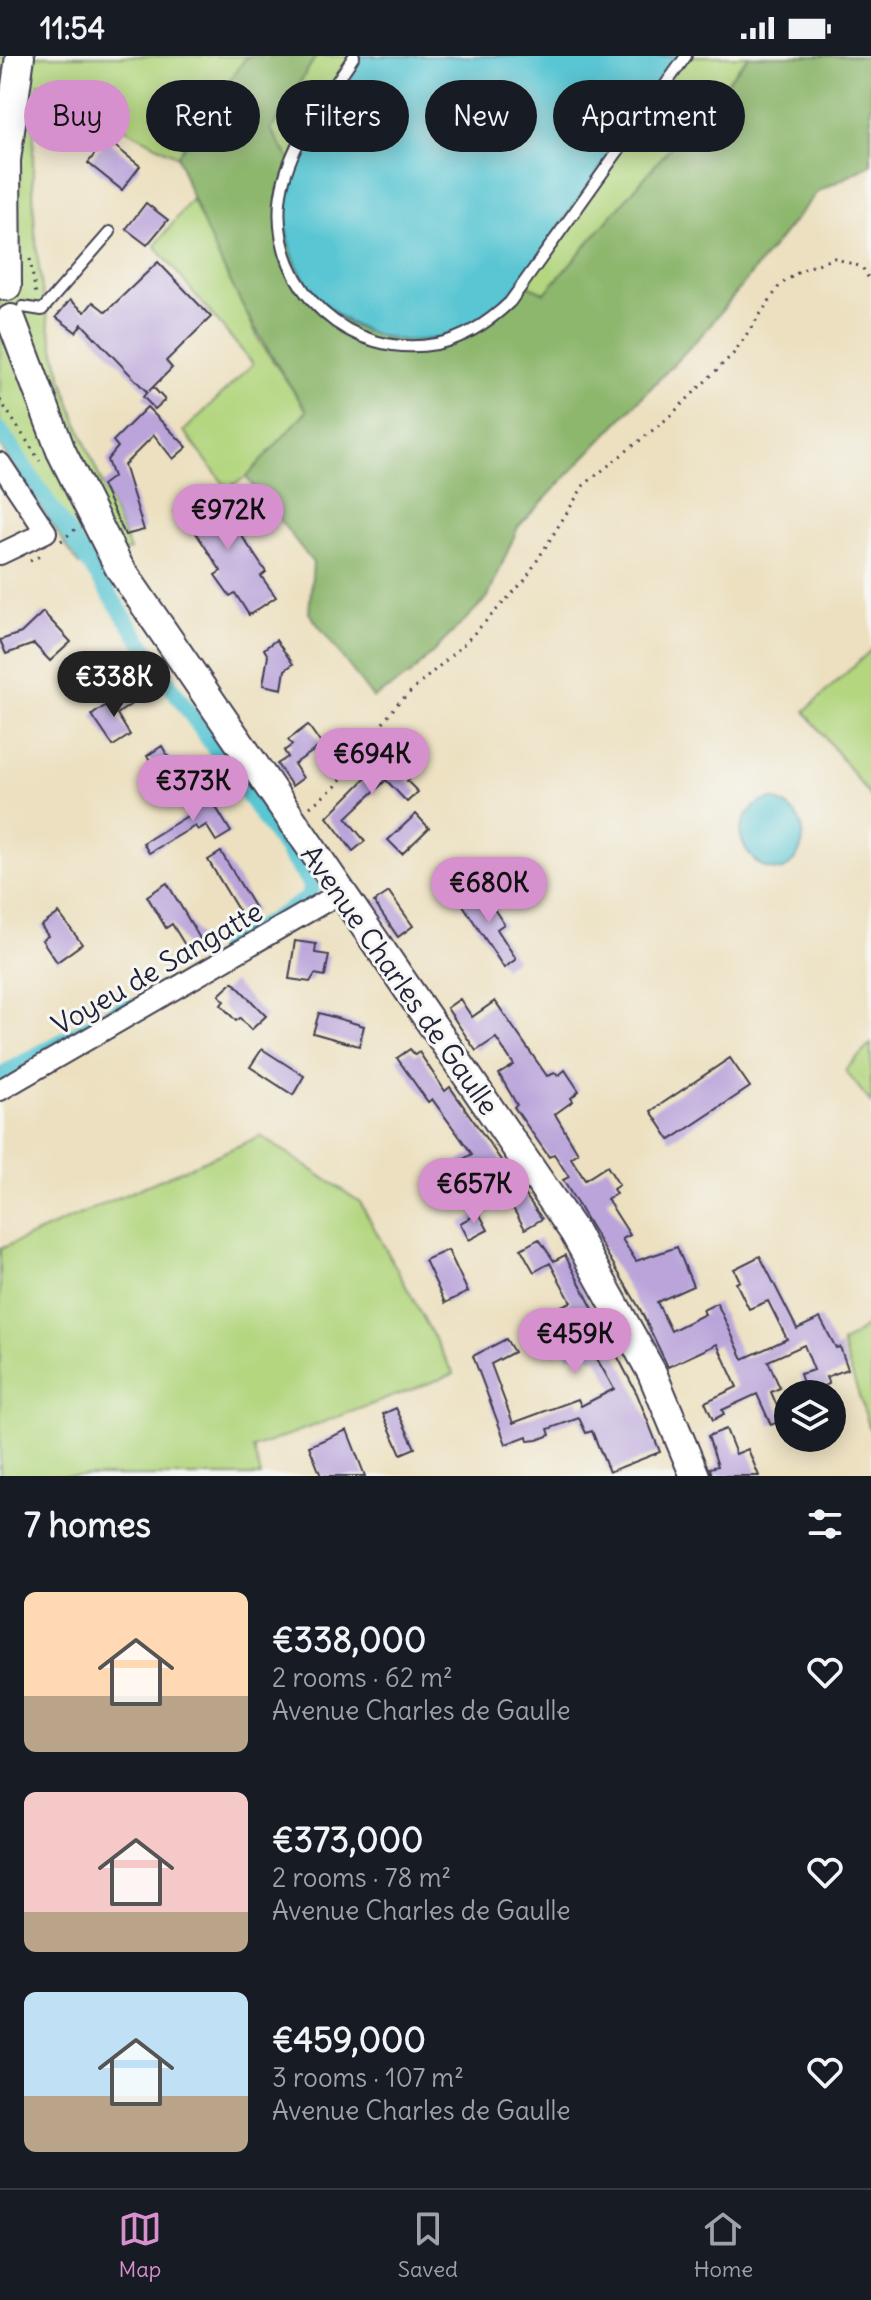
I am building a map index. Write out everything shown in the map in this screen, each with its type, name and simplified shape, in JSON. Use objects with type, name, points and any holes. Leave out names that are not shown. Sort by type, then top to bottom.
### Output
[{"type":"main road","name":"Avenue Charles de Gaulle","points":[[20,56],[6,160],[13,305],[61,451],[104,541],[157,627],[585,1251],[652,1373],[695,1476]]},
{"type":"street","points":[[0,463],[46,532],[0,554]]},
{"type":"street","name":"Voyeu de Sangatte","points":[[0,1090],[340,893]]},
{"type":"lane","points":[[354,56],[290,158],[279,206],[283,241],[301,289],[330,320],[368,340],[413,346],[436,344],[478,328],[510,302],[686,56]]},
{"type":"lane","points":[[13,305],[64,289],[110,232]]},
{"type":"path","points":[[13,305],[28,246]]},
{"type":"path","points":[[291,822],[335,787],[398,703],[464,644],[525,580],[584,485],[668,418],[734,353],[780,285],[802,270],[834,258],[862,267],[871,282]]},
{"type":"path","points":[[0,400],[46,470]]},
{"type":"path","points":[[62,540],[80,526]]},
{"type":"green space","points":[[0,56],[247,56],[230,80],[146,80],[146,140],[130,131],[130,80],[24,80],[24,152],[33,152],[37,254],[48,322],[71,405],[130,550],[79,565],[0,446]]},
{"type":"green space","points":[[247,56],[316,56],[301,80],[276,80],[276,122],[271,130],[276,138],[276,152],[285,152],[294,166],[289,190],[290,238],[306,283],[321,302],[339,318],[362,330],[377,333],[451,334],[473,324],[521,282],[545,293],[666,152],[745,152],[745,80],[728,80],[749,56],[871,56],[871,165],[817,192],[707,329],[518,527],[488,597],[410,675],[373,698],[309,613],[313,563],[246,477],[307,411],[268,351],[233,288],[177,156],[180,152],[260,152],[260,80],[230,80]]},
{"type":"green space","points":[[316,56],[361,56],[346,80],[301,80]]},
{"type":"green space","points":[[679,56],[749,56],[728,80],[662,80]]},
{"type":"green space","points":[[276,122],[276,138],[271,130]]},
{"type":"green space","points":[[285,152],[303,152],[294,166]]},
{"type":"green space","points":[[612,152],[667,152],[545,294],[521,282]]},
{"type":"green space","points":[[192,199],[260,342],[307,411],[246,477],[227,488],[184,431],[253,364],[155,246]]},
{"type":"green space","points":[[871,650],[871,797],[805,711]]},
{"type":"green space","points":[[871,1044],[871,1103],[845,1070]]},
{"type":"green space","points":[[261,1136],[360,1202],[454,1374],[253,1448],[261,1476],[0,1476],[0,1249]]},
{"type":"green space","points":[[871,1323],[871,1432],[842,1344]]},
{"type":"water","points":[[361,56],[679,56],[662,80],[553,80],[553,152],[612,152],[521,282],[497,306],[480,320],[449,335],[416,340],[385,337],[356,326],[330,308],[309,285],[294,258],[286,227],[286,194],[300,152],[409,152],[409,80],[345,80]]},
{"type":"water","points":[[772,799],[793,812],[803,830],[800,851],[784,870],[768,868],[755,860],[740,833],[751,811],[760,803]]},
{"type":"building","points":[[96,152],[122,152],[140,166],[122,190],[88,163]]},
{"type":"building","points":[[146,203],[168,220],[147,245],[126,229]]},
{"type":"building","points":[[158,262],[211,317],[166,361],[172,368],[153,387],[165,400],[155,409],[143,397],[147,392],[82,324],[76,332],[56,317],[70,300],[85,312],[93,302],[106,312]]},
{"type":"building","points":[[147,407],[187,447],[173,459],[154,435],[124,465],[144,530],[125,535],[102,485],[113,477],[107,460],[118,447],[113,441]]},
{"type":"building","points":[[205,489],[220,510],[223,508],[266,572],[261,576],[276,597],[249,615],[235,593],[230,596],[215,575],[221,571],[186,518],[181,522],[174,512]]},
{"type":"building","points":[[43,612],[71,642],[50,661],[34,644],[6,654],[0,640],[21,633]]},
{"type":"building","points":[[276,640],[293,664],[285,670],[282,689],[263,685],[268,656],[264,649]]},
{"type":"building","points":[[125,692],[133,703],[117,714],[130,735],[113,746],[92,715]]},
{"type":"building","points":[[308,725],[322,745],[294,764],[303,778],[292,786],[277,764],[288,757],[284,751],[292,745],[288,740]]},
{"type":"building","points":[[162,746],[185,786],[161,802],[152,788],[158,784],[149,771],[155,767],[147,756]]},
{"type":"building","points":[[399,756],[415,772],[407,781],[418,792],[407,802],[386,780],[346,818],[365,841],[353,851],[327,817],[386,758],[391,763]]},
{"type":"building","points":[[206,791],[231,832],[216,841],[206,825],[198,830],[195,826],[149,853],[143,843],[189,815],[183,805]]},
{"type":"building","points":[[416,814],[429,828],[402,854],[388,840]]},
{"type":"building","points":[[221,852],[256,910],[243,918],[208,860]]},
{"type":"building","points":[[167,883],[202,942],[188,950],[172,924],[166,928],[147,896]]},
{"type":"building","points":[[480,888],[504,924],[497,929],[516,959],[504,968],[461,902]]},
{"type":"building","points":[[389,892],[413,926],[398,937],[374,902]]},
{"type":"building","points":[[59,913],[82,944],[57,962],[42,940],[48,936],[41,926]]},
{"type":"building","points":[[295,941],[316,944],[315,953],[329,955],[325,976],[315,974],[310,982],[289,979]]},
{"type":"building","points":[[233,982],[266,1016],[251,1030],[240,1018],[236,1021],[221,1005],[224,1001],[219,995]]},
{"type":"building","points":[[460,999],[472,1017],[495,1001],[547,1076],[555,1073],[558,1076],[565,1070],[579,1091],[571,1098],[573,1101],[555,1114],[578,1153],[571,1158],[585,1180],[607,1166],[619,1185],[613,1189],[616,1194],[607,1199],[630,1235],[622,1239],[636,1261],[677,1247],[693,1286],[657,1302],[671,1331],[705,1314],[703,1310],[717,1303],[743,1359],[787,1339],[768,1301],[749,1309],[736,1283],[740,1281],[734,1269],[760,1256],[797,1329],[820,1318],[836,1348],[840,1347],[848,1369],[826,1377],[827,1380],[802,1380],[800,1374],[814,1370],[804,1345],[768,1361],[776,1380],[771,1392],[774,1424],[771,1425],[757,1394],[722,1410],[724,1414],[713,1420],[705,1402],[737,1387],[717,1344],[668,1367],[640,1309],[563,1180],[569,1177],[554,1154],[549,1157],[514,1107],[517,1105],[499,1074],[514,1065],[496,1038],[476,1051],[447,1008]]},
{"type":"building","points":[[319,1013],[364,1026],[359,1046],[313,1033]]},
{"type":"building","points":[[262,1049],[304,1076],[293,1095],[250,1067]]},
{"type":"building","points":[[410,1049],[415,1055],[419,1052],[445,1091],[450,1087],[542,1219],[525,1229],[508,1200],[503,1203],[489,1183],[469,1196],[450,1167],[472,1154],[432,1099],[428,1102],[397,1058]]},
{"type":"building","points":[[730,1058],[750,1087],[670,1140],[651,1111]]},
{"type":"building","points":[[479,1213],[488,1230],[469,1240],[460,1223]]},
{"type":"building","points":[[539,1239],[554,1261],[565,1255],[637,1394],[660,1452],[609,1472],[592,1431],[586,1433],[579,1418],[548,1429],[550,1435],[537,1440],[528,1441],[527,1436],[506,1444],[473,1356],[506,1339],[514,1352],[491,1364],[513,1423],[578,1399],[581,1406],[614,1389],[596,1357],[592,1359],[586,1348],[569,1357],[564,1348],[552,1355],[539,1331],[528,1337],[521,1323],[571,1302],[550,1263],[534,1272],[521,1249]]},
{"type":"building","points":[[448,1250],[468,1292],[445,1303],[425,1260]]},
{"type":"building","points":[[396,1408],[415,1448],[401,1454],[383,1414]]},
{"type":"building","points":[[726,1429],[736,1454],[748,1449],[759,1476],[712,1476],[710,1468],[718,1466],[708,1436]]},
{"type":"building","points":[[347,1430],[365,1476],[321,1476],[309,1446]]},
{"type":"waterway","points":[[0,430],[172,688],[312,887],[307,899],[224,949]]},
{"type":"waterway","points":[[0,1075],[128,1005]]}]
